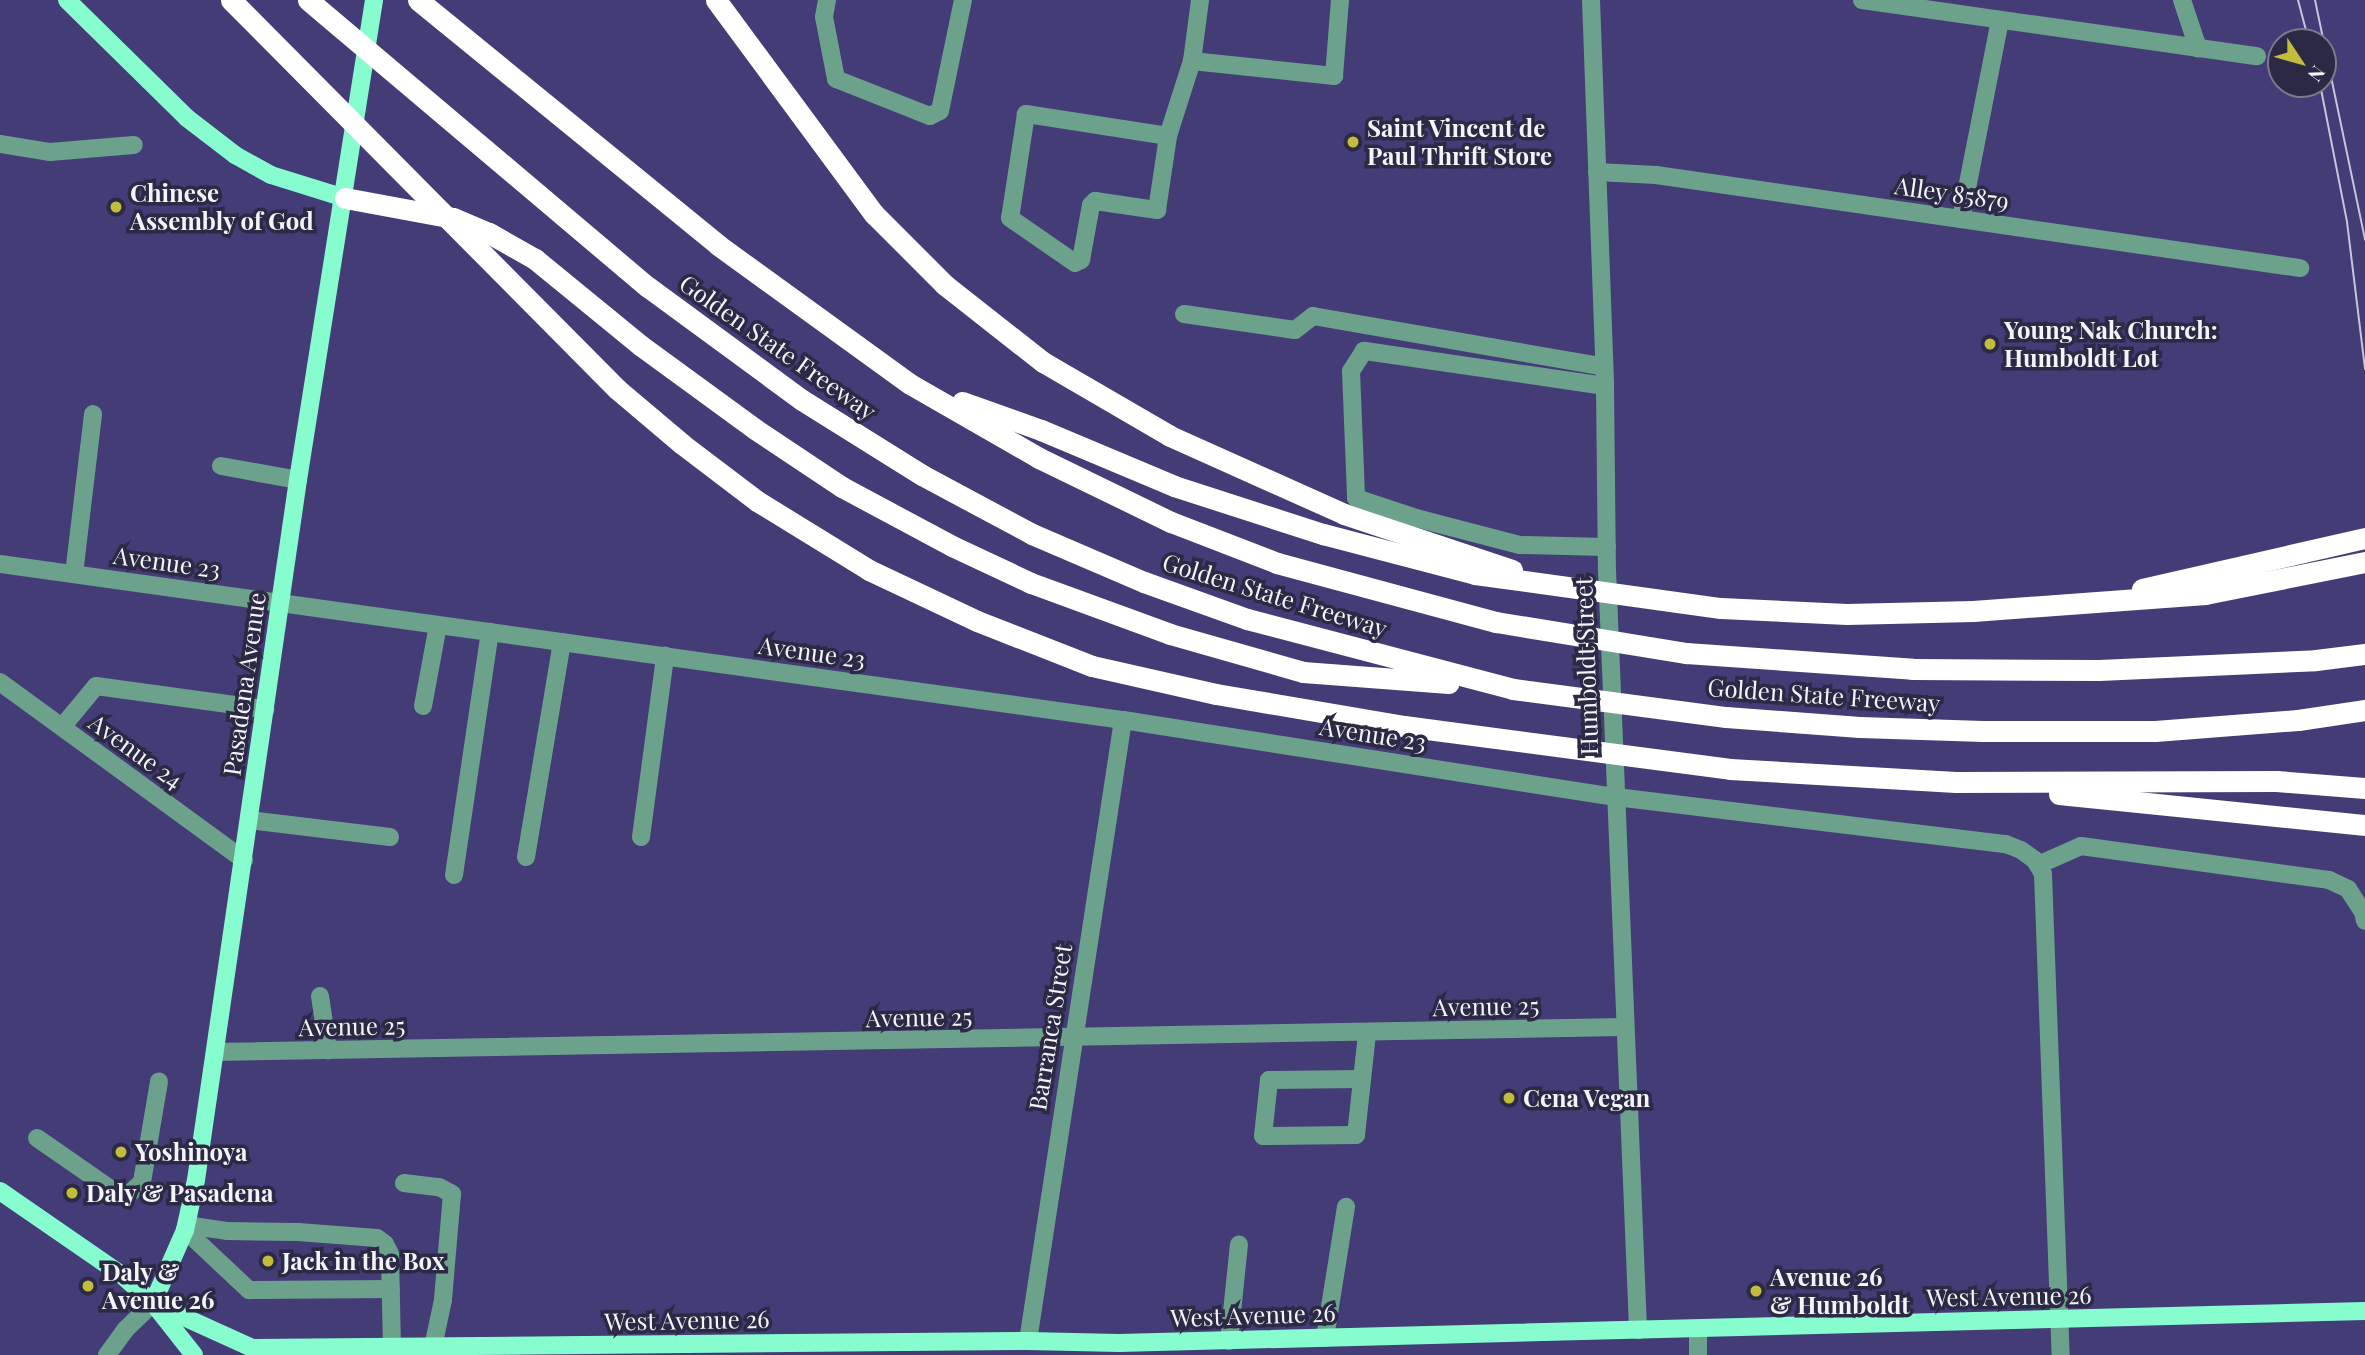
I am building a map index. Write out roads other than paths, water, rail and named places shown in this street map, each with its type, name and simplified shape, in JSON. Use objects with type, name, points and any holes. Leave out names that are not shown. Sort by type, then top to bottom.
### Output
[{"type":"highway","points":[[231,0],[617,389],[672,436],[757,500],[869,570],[977,621],[1092,666],[1216,694],[1404,726],[1730,769],[1956,782],[2365,825]]},
{"type":"highway","name":"Golden State Freeway","points":[[308,0],[648,288],[802,400],[922,475],[1032,534],[1144,582],[1247,619],[1513,688],[1726,717],[1860,727],[1969,731],[2155,731],[2298,720],[2365,710]]},
{"type":"highway","name":"Golden State Freeway","points":[[418,0],[718,245],[911,384],[1039,458],[1171,522],[1277,564],[1496,622],[1686,653],[1912,669],[2099,670],[2365,654]]},
{"type":"highway","points":[[716,0],[874,214],[945,285],[1043,362],[1170,436],[1344,514],[1564,588]]},
{"type":"highway","points":[[345,198],[453,218],[489,233],[535,259],[640,345],[755,429],[842,487],[952,546],[1031,583],[1170,634],[1303,672],[1513,688]]},
{"type":"highway","points":[[911,384],[1041,430],[1174,486],[1323,534],[1475,574],[1721,608],[1847,614],[1973,611],[2106,599],[2205,594],[2365,562]]},
{"type":"highway","points":[[2106,599],[2174,579],[2365,538]]},
{"type":"highway","points":[[1956,782],[2276,781],[2365,788]]},
{"type":"main road","points":[[66,0],[187,118],[235,155],[271,175],[345,198]]},
{"type":"main road","name":"Pasadena Avenue","points":[[153,1303],[185,1228],[197,1180],[298,480],[345,198],[374,0]]},
{"type":"main road","points":[[0,1191],[122,1276],[153,1303],[194,1355]]},
{"type":"main road","name":"West Avenue 26","points":[[153,1303],[252,1348],[433,1346],[693,1350],[1028,1341],[1123,1349],[1229,1341],[1325,1338],[2365,1311]]},
{"type":"street","points":[[827,0],[824,17],[836,79],[930,116],[940,111],[963,0]]},
{"type":"street","points":[[1168,136],[1026,114],[1010,218],[1079,262],[1091,205],[1095,201],[1153,211],[1159,207],[1168,136],[1192,61],[1200,0]]},
{"type":"street","points":[[1192,61],[1334,76],[1340,0]]},
{"type":"street","name":"Humboldt Street","points":[[1591,0],[1623,1027],[1638,1330]]},
{"type":"street","points":[[1863,0],[2257,56]]},
{"type":"street","points":[[2182,0],[2198,48]]},
{"type":"street","points":[[1961,219],[2000,20]]},
{"type":"street","points":[[0,144],[50,152],[134,145]]},
{"type":"street","name":"Alley 85879","points":[[1597,172],[1656,174],[2300,268]]},
{"type":"street","points":[[1184,314],[1295,330],[1313,316],[1604,367]]},
{"type":"street","points":[[1605,386],[1364,351],[1351,371],[1356,498],[1416,518],[1520,545],[1607,547]]},
{"type":"street","points":[[74,574],[93,414]]},
{"type":"street","points":[[222,467],[298,480]]},
{"type":"street","name":"Avenue 23","points":[[0,564],[1123,720],[1616,797],[2006,844],[2021,850],[2038,865]]},
{"type":"street","points":[[423,706],[438,625]]},
{"type":"street","points":[[454,875],[490,632]]},
{"type":"street","points":[[526,857],[562,642]]},
{"type":"street","points":[[641,837],[665,656]]},
{"type":"street","name":"Avenue 24","points":[[0,682],[244,860]]},
{"type":"street","points":[[62,727],[96,686],[265,709]]},
{"type":"street","name":"Barranca Street","points":[[1028,1341],[1123,720]]},
{"type":"street","points":[[249,820],[390,837]]},
{"type":"street","points":[[2061,1355],[2057,1320],[2043,874],[2038,865],[2081,846],[2329,880],[2348,889],[2363,912],[2365,921]]},
{"type":"street","points":[[320,996],[328,1050]]},
{"type":"street","name":"Avenue 25","points":[[215,1052],[1073,1039],[1623,1027]]},
{"type":"street","points":[[1362,1079],[1269,1080],[1263,1136],[1356,1135],[1362,1079],[1367,1032]]},
{"type":"street","points":[[37,1138],[118,1194],[129,1194],[142,1182],[159,1081]]},
{"type":"street","points":[[404,1183],[439,1186],[452,1194],[443,1300],[433,1346]]},
{"type":"street","points":[[1325,1338],[1346,1207]]},
{"type":"street","points":[[185,1228],[249,1290],[391,1289]]},
{"type":"street","points":[[185,1228],[377,1238],[385,1244],[390,1254],[392,1347]]},
{"type":"street","points":[[1229,1341],[1239,1245]]},
{"type":"street","points":[[107,1355],[126,1329],[153,1303]]},
{"type":"street","points":[[1698,1329],[1698,1355]]},
{"type":"tram line","points":[[2298,0],[2305,28]]},
{"type":"tram line","points":[[2315,0],[2365,240]]},
{"type":"tram line","points":[[2323,98],[2347,222],[2365,369]]},
{"type":"place","name":"Saint Vincent de Paul Thrift Store","points":[[1353,142]]},
{"type":"place","name":"Chinese Assembly of God","points":[[116,207]]},
{"type":"place","name":"Young Nak Church: Humboldt Lot","points":[[1990,344]]},
{"type":"place","name":"Cena Vegan","points":[[1509,1098]]},
{"type":"place","name":"Yoshinoya","points":[[121,1152]]},
{"type":"place","name":"Daly & Pasadena","points":[[72,1193]]},
{"type":"place","name":"Jack in the Box","points":[[268,1261]]},
{"type":"place","name":"Daly & Avenue 26","points":[[88,1286]]},
{"type":"place","name":"Avenue 26 & Humboldt","points":[[1756,1291]]}]
